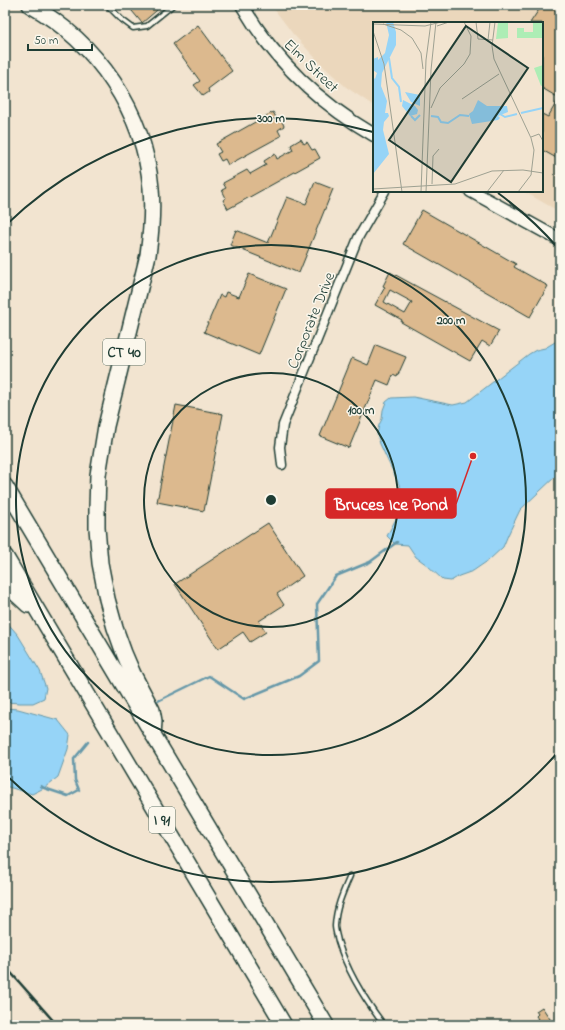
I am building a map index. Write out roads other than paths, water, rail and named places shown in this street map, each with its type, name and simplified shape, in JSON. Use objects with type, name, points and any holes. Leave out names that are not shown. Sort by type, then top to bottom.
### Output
[{"type":"highway","name":"CT 40","points":[[30,5],[72,34],[92,54],[111,78],[124,99],[135,123],[150,176],[152,213],[148,255],[103,441],[98,475],[97,508],[98,547],[107,600],[115,628],[127,659],[152,710],[154,721],[153,735]]},
{"type":"highway","name":"I 91","points":[[5,486],[326,1025]]},
{"type":"highway","name":"I 91","points":[[5,556],[284,1025]]},
{"type":"highway","points":[[5,580],[18,596],[40,614]]},
{"type":"street","name":"Elm Street","points":[[242,5],[262,35],[292,72],[357,125],[373,134]]},
{"type":"street","name":"Corporate Drive","points":[[282,465],[280,447],[282,425],[358,238],[384,192]]},
{"type":"street","points":[[473,192],[560,240]]},
{"type":"lane","points":[[107,5],[121,19],[134,28],[147,26],[173,5]]},
{"type":"lane","points":[[350,876],[338,903],[335,927],[340,945],[359,987],[384,1025]]},
{"type":"water","points":[[560,339],[560,472],[520,510],[503,547],[489,560],[473,571],[459,576],[451,581],[443,580],[416,557],[408,545],[395,544],[387,536],[402,507],[403,493],[380,444],[377,434],[386,402],[391,398],[413,397],[453,405],[467,402],[529,354],[536,350],[545,348]]},
{"type":"water","points":[[5,620],[18,635],[40,671],[46,688],[44,698],[33,703],[5,702]]},
{"type":"water","points":[[5,708],[18,709],[58,720],[70,735],[68,749],[58,777],[44,788],[32,794],[5,786]]},
{"type":"waterway","points":[[158,701],[209,676],[244,699],[299,676],[319,661],[317,604],[336,576],[370,562],[397,542]]},
{"type":"waterway","points":[[41,786],[68,796],[79,790],[75,780],[74,759],[88,742]]},
{"type":"railway","points":[[5,966],[57,1025]]},
{"type":"place","name":"Bruces Ice Pond","points":[[473,456]]}]
